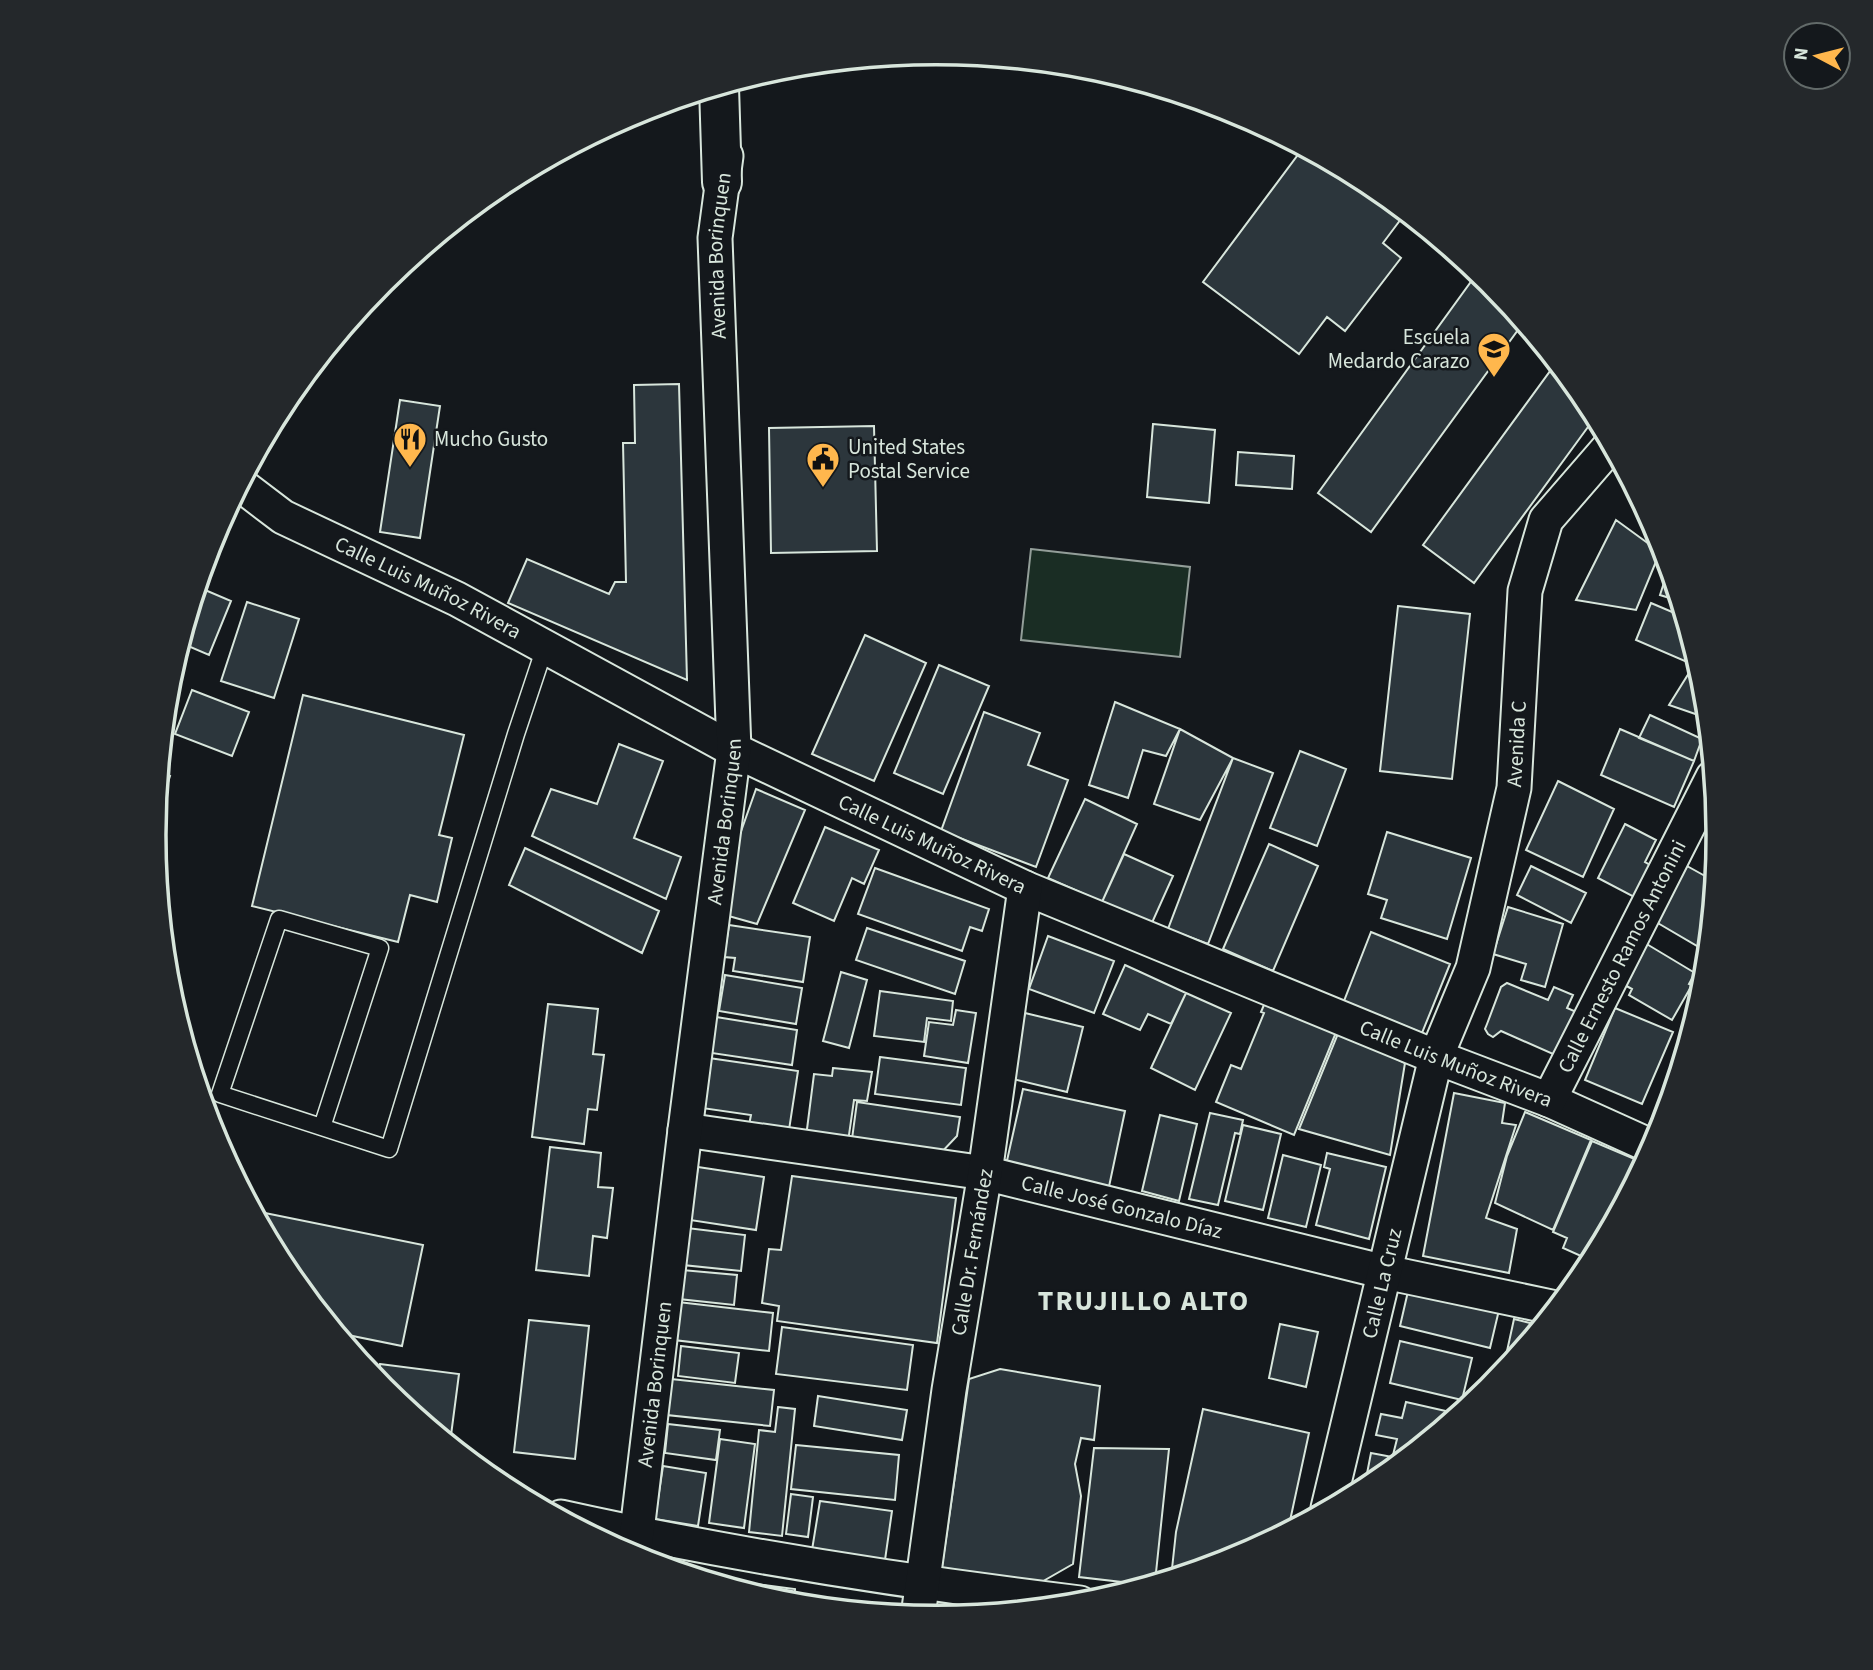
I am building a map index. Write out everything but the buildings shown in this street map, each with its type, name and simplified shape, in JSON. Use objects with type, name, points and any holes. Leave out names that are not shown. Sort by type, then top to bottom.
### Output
[{"type":"main road","points":[[722,182],[731,93]]},
{"type":"street","name":"Avenida Borinquen","points":[[635,1544],[734,750],[715,238],[722,182]]},
{"type":"street","name":"Avenida C","points":[[1436,1057],[1473,968],[1514,788],[1525,591],[1546,520],[1605,452]]},
{"type":"street","name":"Calle Luis Muñoz Rivera","points":[[248,490],[284,517],[457,599],[734,750],[1025,888],[1436,1057],[1549,1100],[1642,1142]]},
{"type":"street","name":"Calle Ernesto Ramos Antonini","points":[[1549,1100],[1705,791]]},
{"type":"street","name":"Calle Dr. Fernández","points":[[920,1600],[1025,888]]},
{"type":"street","name":"Calle La Cruz","points":[[1331,1496],[1436,1057]]},
{"type":"street","name":"Calle José Gonzalo Díaz","points":[[685,1130],[985,1173],[1385,1272],[1546,1306]]},
{"type":"street","points":[[640,1546],[920,1600],[1010,1602]]},
{"type":"lane","points":[[322,1127],[380,948],[279,919],[220,1094],[389,1149],[545,647]]},
{"type":"green space","points":[[1031,549],[1190,567],[1180,657],[1021,640]]},
{"type":"place","name":"Escuela Medardo Carazo","points":[[1494,379]]},
{"type":"place","name":"Mucho Gusto","points":[[410,469]]},
{"type":"place","name":"United States Postal Service","points":[[823,489]]},
{"type":"district","name":"TRUJILLO ALTO","points":[[1144,1301]]}]
